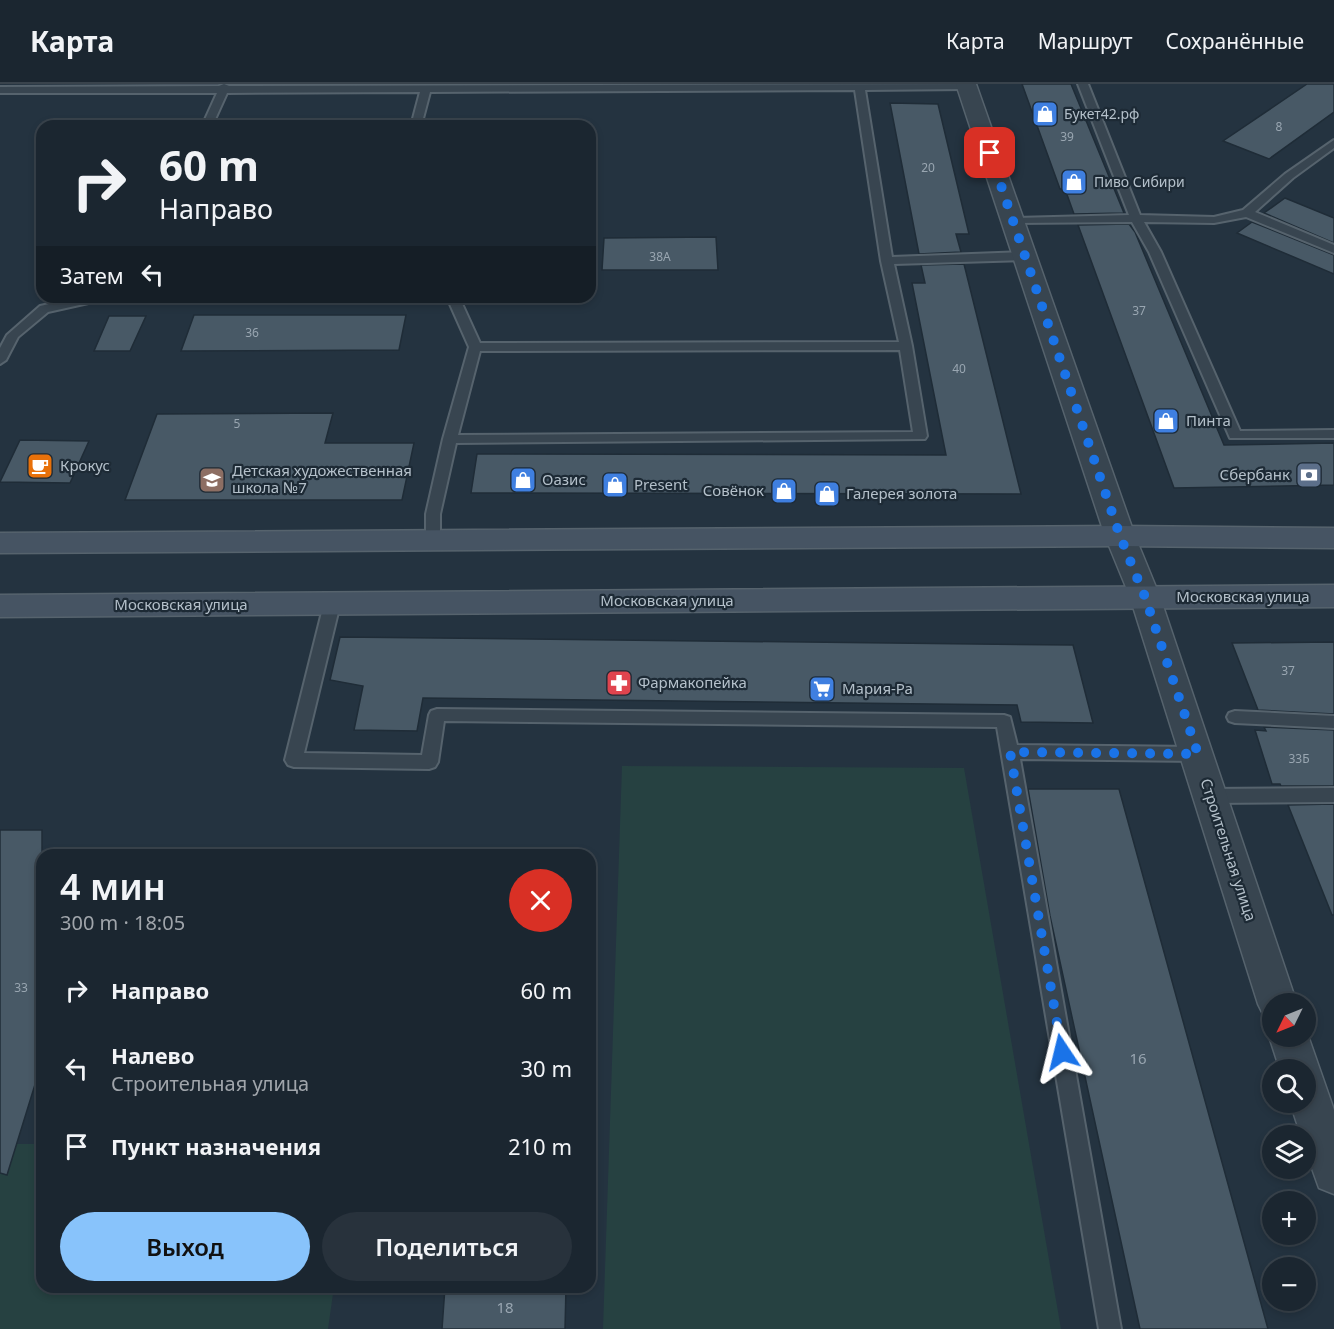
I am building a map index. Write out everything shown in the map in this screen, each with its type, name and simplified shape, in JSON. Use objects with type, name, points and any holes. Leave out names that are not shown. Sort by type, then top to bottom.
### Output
[{"type":"main road","points":[[0,543],[1120,536],[1334,538]]},
{"type":"main road","name":"Московская улица","points":[[0,606],[1334,596]]},
{"type":"street","name":"Строительная улица","points":[[967,85],[1120,536],[1145,597],[1274,993]]},
{"type":"street","points":[[1314,1113],[1334,1173]]},
{"type":"lane","points":[[1083,84],[1136,218],[1155,252],[1235,435],[1334,434]]},
{"type":"lane","points":[[450,440],[920,436],[906,346],[887,261],[859,85]]},
{"type":"lane","points":[[0,90],[330,86],[426,89],[967,85]]},
{"type":"lane","points":[[210,120],[224,87]]},
{"type":"lane","points":[[418,120],[426,89]]},
{"type":"lane","points":[[1013,220],[1136,218],[1214,220],[1247,213],[1289,176],[1334,143]]},
{"type":"lane","points":[[1247,213],[1334,249]]},
{"type":"lane","points":[[887,261],[1025,256]]},
{"type":"lane","points":[[0,360],[7,334],[44,309],[71,303]]},
{"type":"lane","points":[[433,540],[433,514],[475,347],[456,303]]},
{"type":"lane","points":[[475,347],[906,346]]},
{"type":"lane","points":[[332,604],[294,760],[429,762],[437,715],[1004,721],[1110,1329]]},
{"type":"lane","points":[[1235,717],[1334,722]]},
{"type":"lane","points":[[1010,752],[1198,754]]},
{"type":"lane","points":[[1210,796],[1334,795]]},
{"type":"green space","points":[[622,766],[964,768],[1061,1329],[603,1329]]},
{"type":"green space","points":[[0,1144],[36,1144],[36,1293],[333,1293],[328,1329],[0,1329]]},
{"type":"building","points":[[1022,84],[1071,84],[1124,213],[1074,214],[1065,189],[1060,189]]},
{"type":"building","points":[[1307,84],[1334,84],[1334,112],[1269,159],[1223,141]]},
{"type":"building","points":[[890,103],[938,104],[969,234],[956,234],[961,252],[919,254]]},
{"type":"building","points":[[1285,198],[1334,218],[1334,243],[1264,213]]},
{"type":"building","points":[[1252,222],[1334,255],[1334,274],[1237,233]]},
{"type":"building","points":[[1129,224],[1135,232],[1224,445],[1334,443],[1334,485],[1174,488],[1078,225]]},
{"type":"building","points":[[716,237],[718,270],[602,270],[604,238]]},
{"type":"building","points":[[964,264],[1021,494],[471,493],[477,454],[946,455],[912,283],[925,283],[921,265]]},
{"type":"building","points":[[194,315],[406,315],[399,350],[181,351]]},
{"type":"building","points":[[109,316],[146,316],[130,351],[94,351]]},
{"type":"building","points":[[333,413],[325,443],[414,443],[402,500],[125,500],[157,414]]},
{"type":"building","points":[[20,440],[89,441],[70,483],[0,482]]},
{"type":"building","points":[[340,637],[1073,645],[1093,723],[1021,722],[1017,705],[423,698],[417,731],[354,730],[363,686],[330,680]]},
{"type":"building","points":[[1334,642],[1334,714],[1258,710],[1232,643]]},
{"type":"building","points":[[1264,727],[1334,730],[1334,786],[1272,784],[1255,730],[1266,731]]},
{"type":"building","points":[[1028,789],[1119,789],[1268,1329],[1140,1329],[1050,916]]},
{"type":"building","points":[[1334,804],[1334,915],[1332,915],[1288,805]]},
{"type":"building","points":[[0,830],[42,830],[42,849],[36,849],[36,1081],[7,1175],[0,1173]]},
{"type":"building","points":[[445,1293],[566,1293],[565,1329],[442,1329]]},
{"type":"place","name":"Букет42.рф","points":[[1045,114]]},
{"type":"place","name":"Пиво Сибири","points":[[1074,182]]},
{"type":"place","name":"Пинта","points":[[1166,421]]},
{"type":"place","name":"Крокус","points":[[40,466]]},
{"type":"place","name":"Сбербанк","points":[[1309,475]]},
{"type":"place","name":"Детская художественная школа №7","points":[[212,480]]},
{"type":"place","name":"Оазис","points":[[523,480]]},
{"type":"place","name":"Present","points":[[615,485]]},
{"type":"place","name":"Совёнок","points":[[784,491]]},
{"type":"place","name":"Галерея золота","points":[[827,494]]},
{"type":"place","name":"Фармакопейка","points":[[619,683]]},
{"type":"place","name":"Мария-Ра","points":[[822,689]]},
{"type":"route","points":[[990,153],[1120,536],[1145,597],[1198,754],[1010,752],[1062,1052]]}]
